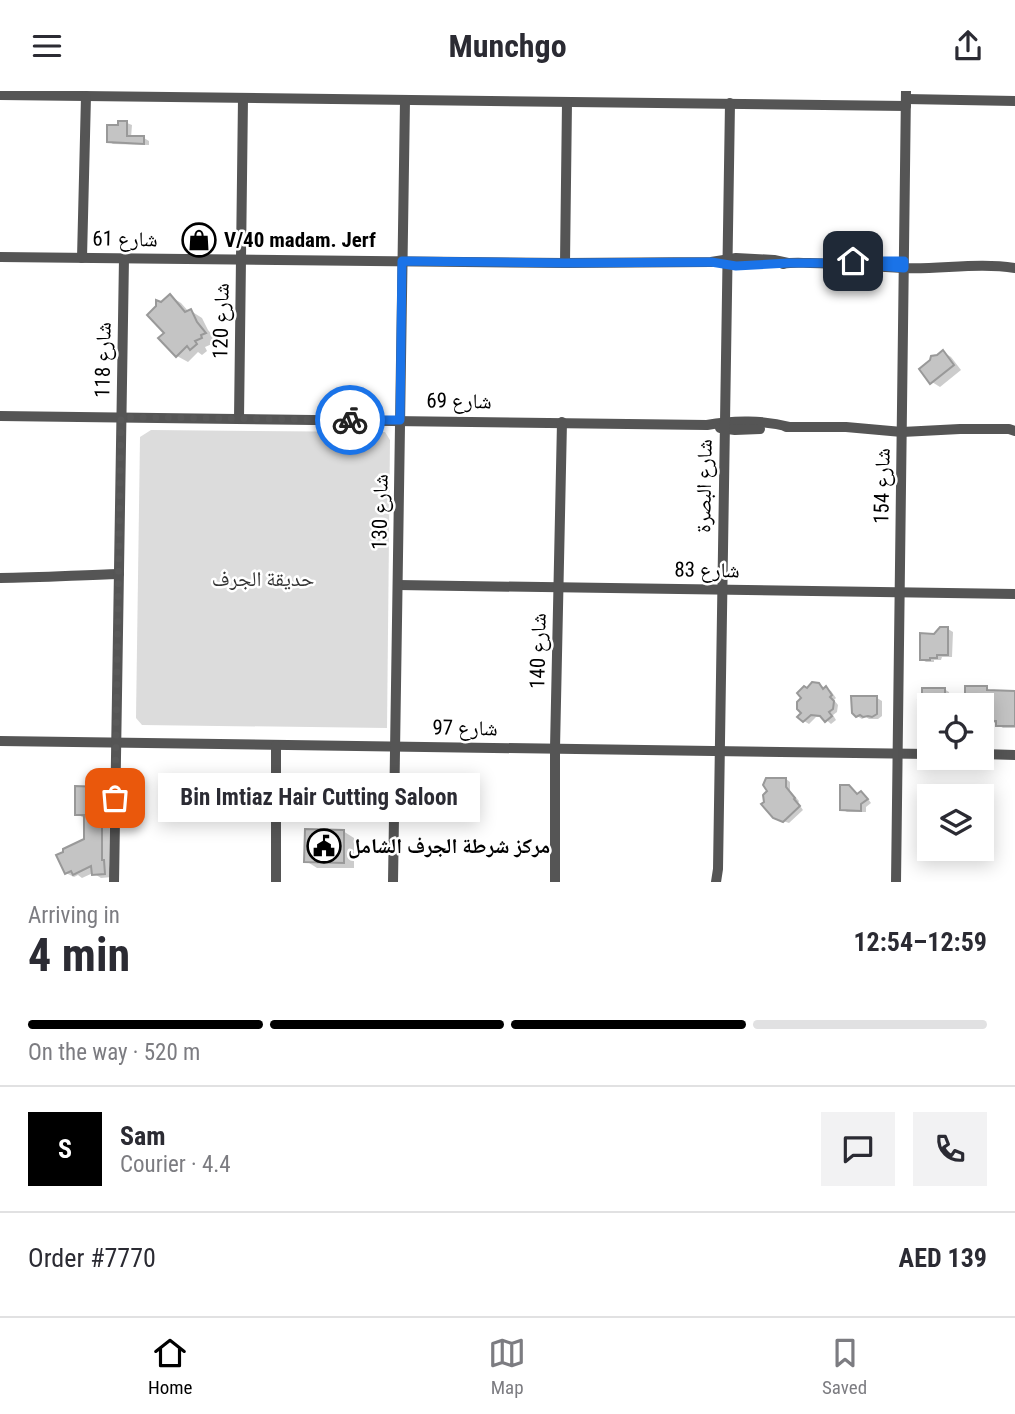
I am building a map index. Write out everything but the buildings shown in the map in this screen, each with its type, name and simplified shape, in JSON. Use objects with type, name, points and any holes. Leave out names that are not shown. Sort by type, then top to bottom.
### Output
[{"type":"street","points":[[0,95],[730,103],[906,99],[1015,101]]},
{"type":"street","points":[[82,258],[86,96]]},
{"type":"street","name":"شارع 120","points":[[238,96],[241,260],[239,419]]},
{"type":"street","name":"شارع 154","points":[[896,882],[906,99]]},
{"type":"street","name":"شارع 130","points":[[393,882],[405,100]]},
{"type":"street","points":[[565,263],[567,102]]},
{"type":"street","name":"شارع البصرة","points":[[716,882],[730,103]]},
{"type":"street","name":"شارع 61","points":[[0,257],[565,263],[774,260],[788,263],[858,261],[904,265],[949,263],[963,266],[1012,266]]},
{"type":"street","name":"شارع 118","points":[[114,882],[124,258]]},
{"type":"street","name":"شارع 69","points":[[0,416],[725,426],[775,424],[790,427],[946,426],[960,429],[1013,429]]},
{"type":"street","name":"شارع 140","points":[[555,882],[562,422]]},
{"type":"street","points":[[0,578],[81,575],[119,578]]},
{"type":"street","name":"شارع 83","points":[[398,585],[1015,594]]},
{"type":"street","name":"شارع 97","points":[[0,741],[917,754]]},
{"type":"street","points":[[276,745],[276,882]]},
{"type":"street","points":[[994,754],[1015,755]]},
{"type":"street","name":"شارع البصرة","points":[[718,869],[722,882]]},
{"type":"green space","name":"حديقة الجرف","points":[[151,430],[385,432],[390,440],[387,728],[142,725],[136,718],[140,437]]},
{"type":"way so far","points":[[115,798],[121,417],[350,420]]},
{"type":"place","name":"V/40 madam. Jerf","points":[[199,240]]},
{"type":"place","name":"Bin Imtiaz Hair Cutting Saloon","points":[[115,798]]},
{"type":"place","name":"مركز شرطة الجرف الشامل","points":[[324,846]]},
{"type":"route","points":[[350,420],[400,420],[402,261],[711,262],[736,266],[844,263],[904,268],[904,261],[853,261]]}]
